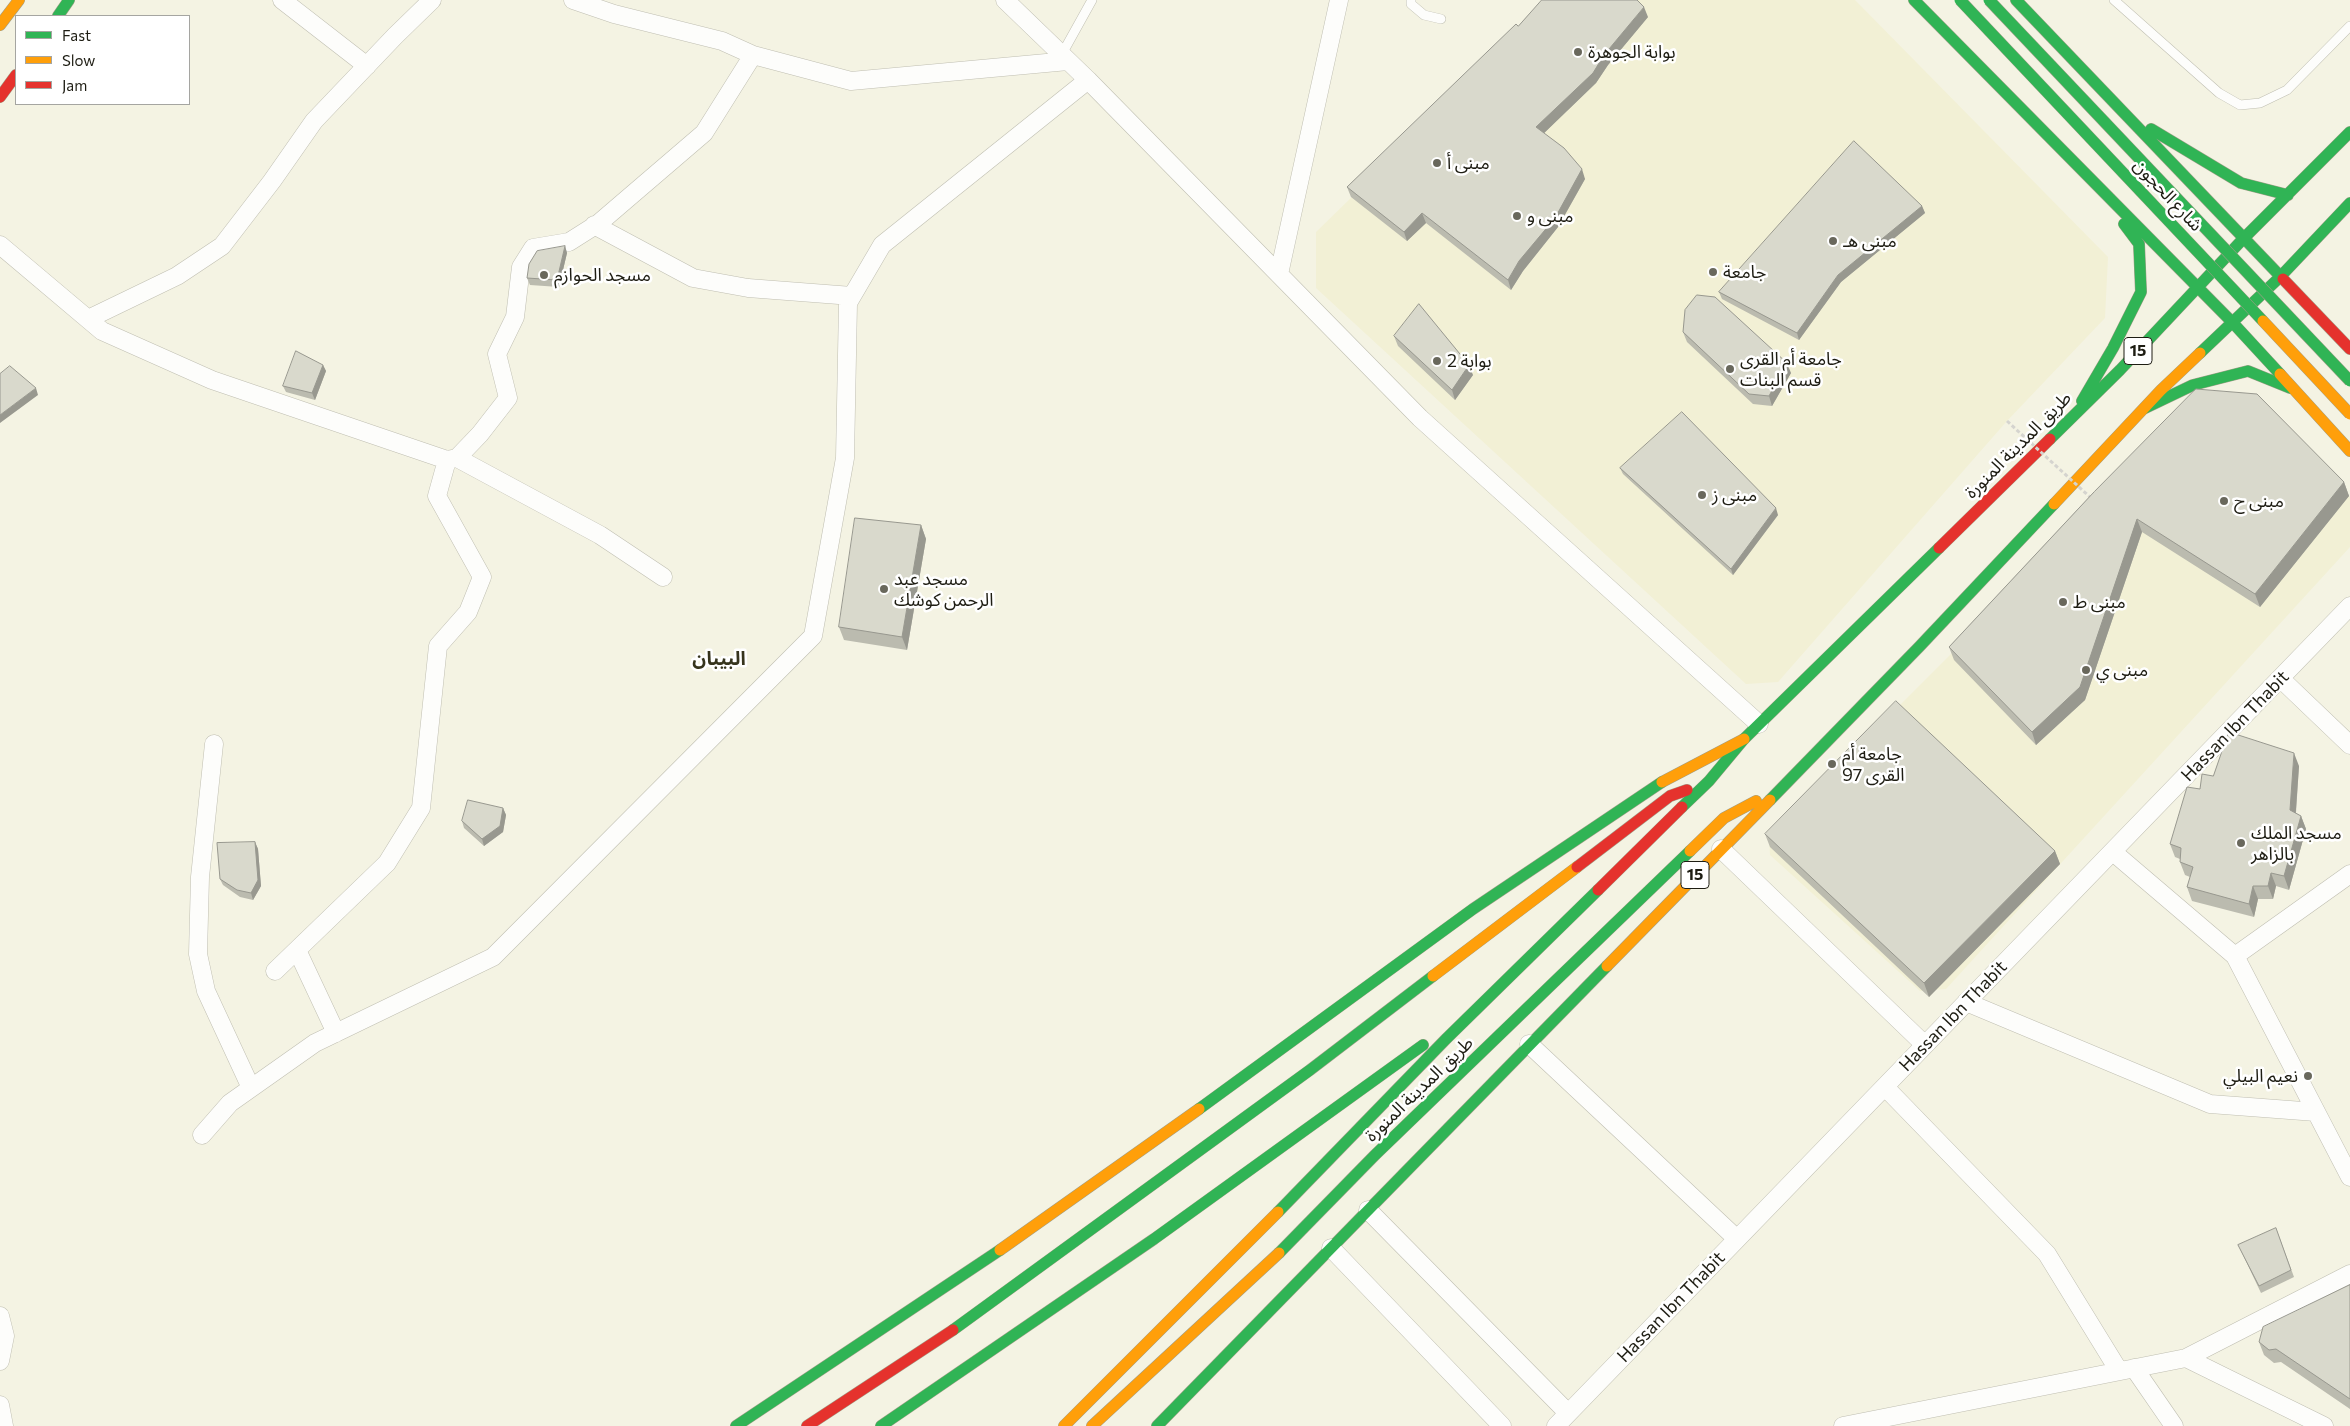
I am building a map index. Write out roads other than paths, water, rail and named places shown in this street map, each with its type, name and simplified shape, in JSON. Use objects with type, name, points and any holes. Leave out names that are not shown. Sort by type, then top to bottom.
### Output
[{"type":"main road","points":[[0,25],[20,0]]},
{"type":"main road","points":[[59,15],[70,0]]},
{"type":"main road","points":[[1914,0],[2233,323],[2350,451]]},
{"type":"main road","name":"شارع الحجون","points":[[1960,0],[2350,414]]},
{"type":"main road","name":"شارع الحجون","points":[[1990,0],[2350,381]]},
{"type":"main road","points":[[2016,0],[2243,240],[2350,349]]},
{"type":"main road","points":[[0,97],[15,76]]},
{"type":"main road","points":[[2120,110],[2241,183],[2288,195]]},
{"type":"main road","name":"طريق المدينة المنورة","points":[[1709,781],[1744,739],[2076,411],[2120,370],[2243,240],[2350,132]]},
{"type":"main road","points":[[2076,411],[2114,348],[2141,292],[2139,244],[2091,178]]},
{"type":"main road","name":"طريق المدينة المنورة","points":[[1167,1423],[1331,1248],[1919,647],[2142,410],[2280,277],[2350,204]]},
{"type":"main road","points":[[2142,410],[2193,385],[2248,372],[2296,391]]},
{"type":"main road","points":[[736,1426],[959,1278],[1167,1133],[1474,909],[1659,783],[1744,739]]},
{"type":"main road","points":[[1700,804],[1709,781]]},
{"type":"main road","points":[[807,1426],[975,1316],[1310,1070],[1670,796],[1709,781]]},
{"type":"main road","points":[[1064,1426],[1231,1261],[1446,1040],[1709,781]]},
{"type":"main road","name":"طريق المدينة المنورة","points":[[1092,1426],[1284,1247],[1375,1155],[1724,818],[1779,789]]},
{"type":"main road","points":[[881,1426],[1010,1341],[1314,1125],[1463,1014],[1623,882]]},
{"type":"street","points":[[282,0],[366,66]]},
{"type":"street","points":[[88,320],[177,276],[222,246],[314,121],[432,0]]},
{"type":"street","points":[[573,0],[614,14],[722,41],[753,55],[851,81],[1065,58]]},
{"type":"street","points":[[1005,0],[1088,80],[1420,418],[1759,724]]},
{"type":"street","points":[[1279,274],[1339,0]]},
{"type":"street","points":[[275,971],[387,863],[421,808],[438,646],[468,612],[482,577],[438,496],[452,459],[480,434],[508,398],[497,354],[515,317],[521,267],[533,248],[569,242],[594,225],[704,133],[753,55]]},
{"type":"street","points":[[202,1135],[230,1103],[315,1043],[493,957],[813,636],[845,458],[848,303],[882,245],[1088,80]]},
{"type":"street","points":[[594,225],[693,278],[748,288],[852,296]]},
{"type":"street","points":[[0,245],[102,330],[212,380],[452,459],[600,535],[663,577]]},
{"type":"street","name":"Hassan Ibn Thabit","points":[[1556,1426],[2350,606]]},
{"type":"street","points":[[2280,679],[2350,745]]},
{"type":"street","points":[[214,744],[200,877],[198,954],[206,991],[251,1088]]},
{"type":"street","points":[[1721,849],[1925,1045]]},
{"type":"street","points":[[2113,852],[2235,956],[2350,1177]]},
{"type":"street","points":[[2235,956],[2350,874]]},
{"type":"street","points":[[297,950],[336,1033]]},
{"type":"street","points":[[1966,1002],[2210,1104],[2316,1112]]},
{"type":"street","points":[[1529,1044],[1737,1239]]},
{"type":"street","points":[[1884,1087],[2047,1254],[2126,1370],[2174,1426]]},
{"type":"street","points":[[1368,1210],[1568,1413]]},
{"type":"street","points":[[1331,1248],[1502,1426]]},
{"type":"street","points":[[1843,1426],[2186,1358],[2350,1274]]},
{"type":"street","points":[[0,1316],[4,1336],[0,1361]]},
{"type":"street","points":[[2186,1358],[2324,1426]]},
{"type":"street","points":[[0,1405],[4,1426]]},
{"type":"lane","points":[[1065,58],[1092,0]]},
{"type":"lane","points":[[1411,0],[1411,4],[1424,16],[1441,19]]},
{"type":"lane","points":[[2114,0],[2219,93],[2240,105],[2260,103],[2287,90],[2350,26]]},
{"type":"place","name":"بوابة الجوهرة","points":[[1578,52]]},
{"type":"place","name":"مبنى أ","points":[[1437,163]]},
{"type":"place","name":"مبنى و","points":[[1517,216]]},
{"type":"place","name":"مبنى هـ","points":[[1833,241]]},
{"type":"place","name":"جامعة","points":[[1713,272]]},
{"type":"place","name":"مسجد الحوازم","points":[[544,275]]},
{"type":"place","name":"بوابة 2","points":[[1437,361]]},
{"type":"place","name":"جامعة أم القرى قسم البنات","points":[[1730,369]]},
{"type":"place","name":"مبنى ز","points":[[1702,495]]},
{"type":"place","name":"مبنى ح","points":[[2224,501]]},
{"type":"place","name":"مسجد عبد الرحمن كوشك","points":[[884,589]]},
{"type":"place","name":"مبنى ط","points":[[2063,602]]},
{"type":"place","name":"مبنى ي","points":[[2086,670]]},
{"type":"place","name":"جامعة أم القرى 97","points":[[1832,764]]},
{"type":"place","name":"مسجد الملك بالزاهر","points":[[2241,843]]},
{"type":"place","name":"نعيم البيلي","points":[[2308,1076]]},
{"type":"district","name":"البيبان","points":[[719,659]]}]
